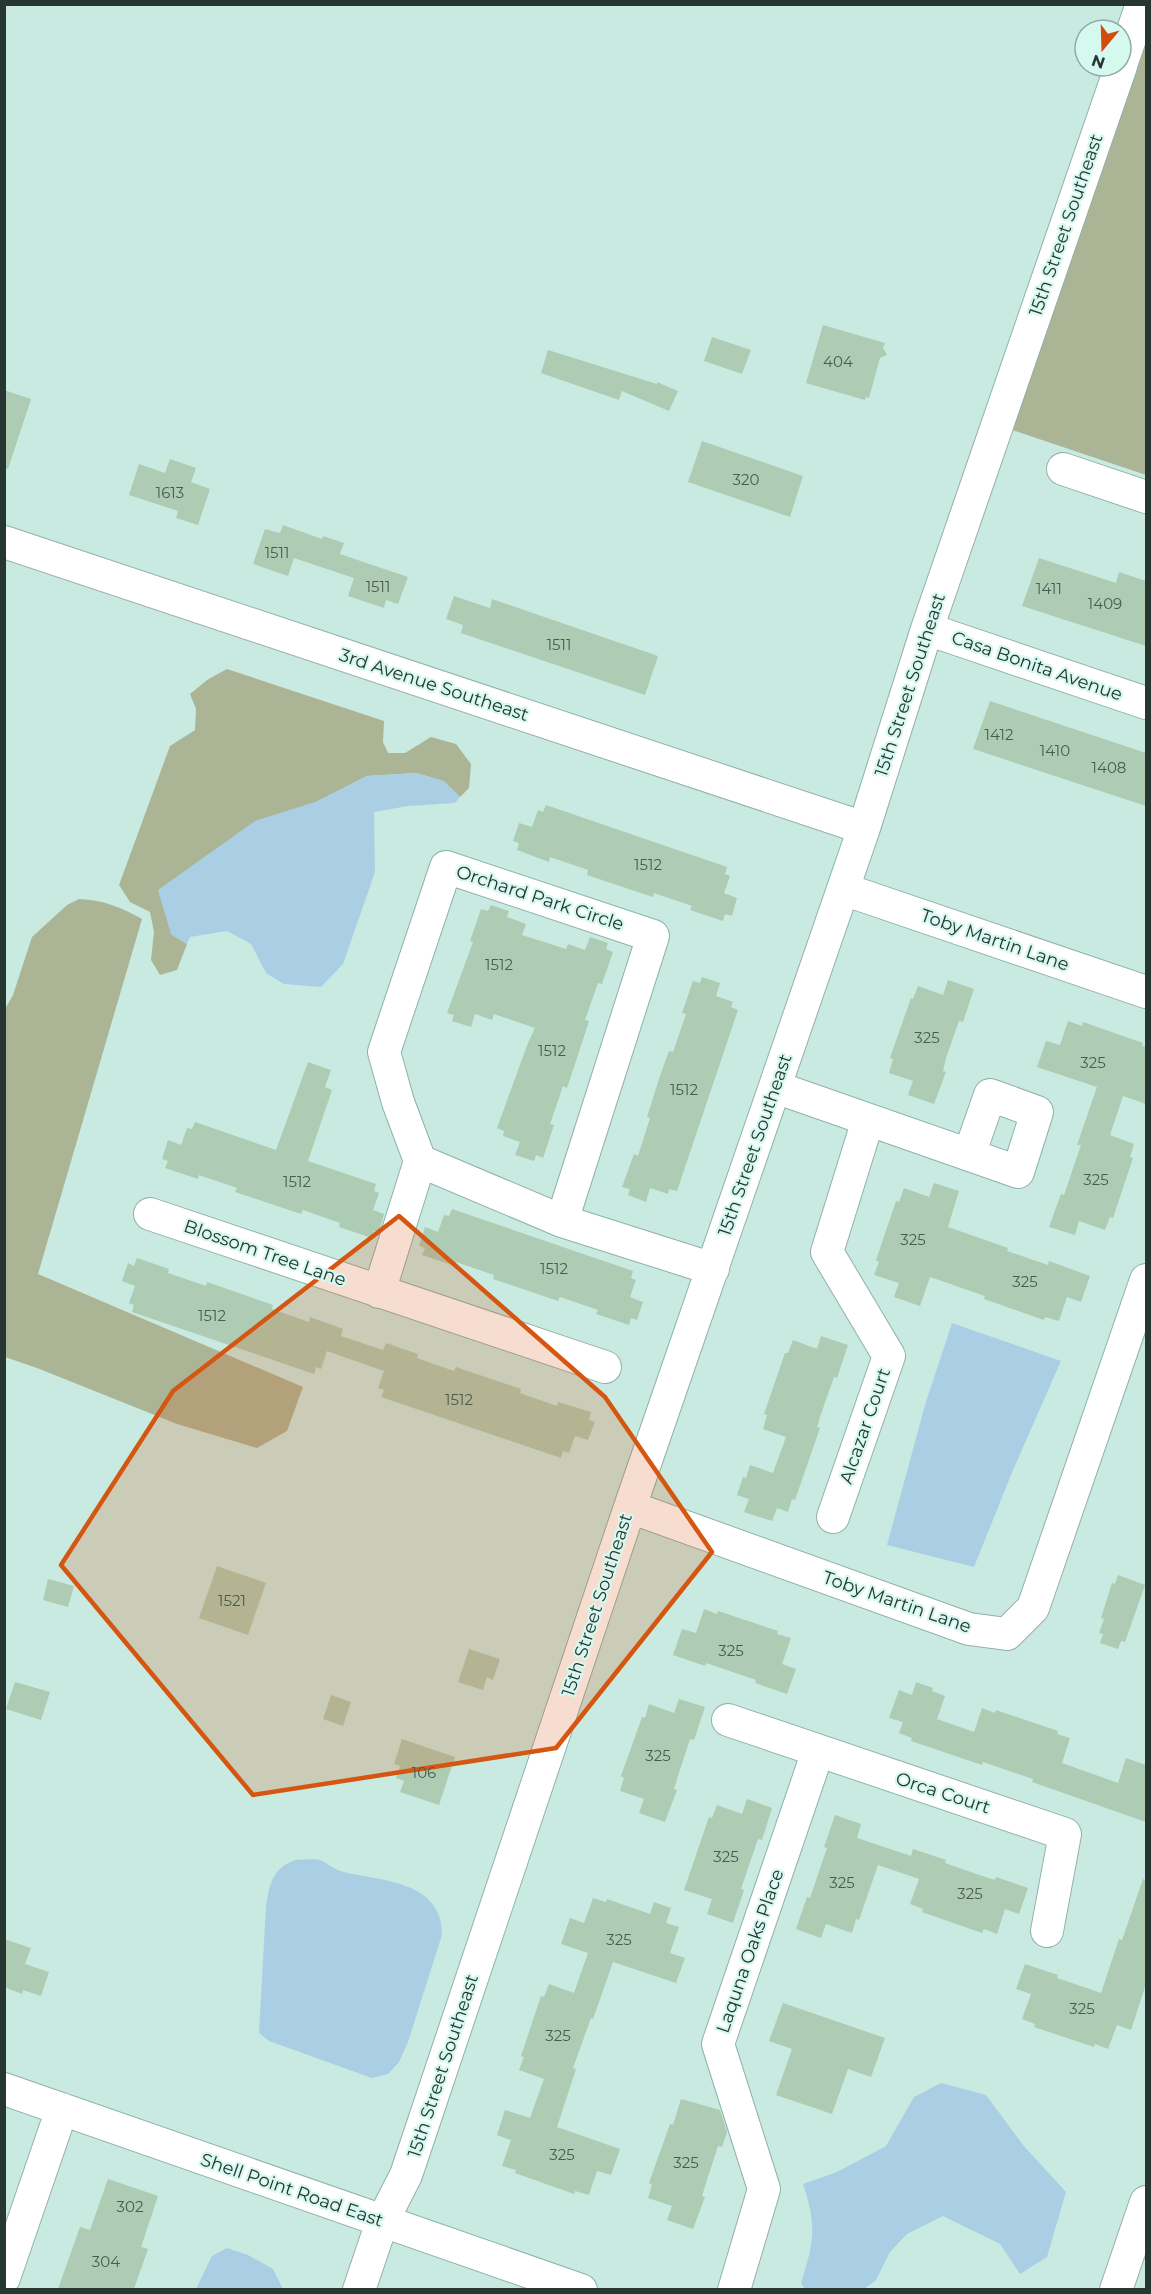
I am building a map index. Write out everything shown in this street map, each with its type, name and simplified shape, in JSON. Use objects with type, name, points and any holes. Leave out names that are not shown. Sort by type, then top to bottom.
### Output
[{"type":"street","name":"15th Street Southeast","points":[[1133,31],[1142,4]]},
{"type":"street","name":"15th Street Southeast","points":[[358,2289],[382,2222],[406,2175],[630,1507],[864,828],[927,629],[1117,78]]},
{"type":"street","points":[[1062,468],[1146,497]]},
{"type":"street","name":"3rd Avenue Southeast","points":[[4,542],[864,828]]},
{"type":"street","name":"Casa Bonita Avenue","points":[[927,629],[1146,703]]},
{"type":"street","name":"Orchard Park Circle","points":[[420,1161],[398,1102],[384,1052],[446,867],[653,936],[562,1221]]},
{"type":"street","name":"Toby Martin Lane","points":[[843,889],[1146,992]]},
{"type":"street","points":[[774,1087],[868,1120],[1018,1172],[1037,1112],[990,1095],[969,1155]]},
{"type":"street","name":"Alcazar Court","points":[[833,1516],[889,1356],[827,1251],[868,1120]]},
{"type":"street","points":[[379,1292],[420,1161],[562,1221],[713,1269]]},
{"type":"street","name":"Blossom Tree Lane","points":[[150,1214],[605,1367]]},
{"type":"street","name":"Toby Martin Lane","points":[[630,1507],[969,1629],[1007,1634],[1033,1608],[1146,1280]]},
{"type":"street","name":"Orca Court","points":[[728,1720],[1065,1834],[1047,1931]]},
{"type":"street","name":"Laquna Oaks Place","points":[[734,2289],[765,2189],[718,2044],[818,1751]]},
{"type":"street","name":"Shell Point Road East","points":[[4,2089],[382,2222],[581,2289]]},
{"type":"street","points":[[4,2278],[62,2109]]},
{"type":"street","points":[[1116,2289],[1146,2202]]},
{"type":"highlighted area","points":[[399,1216],[605,1397],[712,1552],[556,1748],[253,1795],[61,1565],[173,1391]]},
{"type":"green space","points":[[1146,28],[1146,475],[1009,429],[1129,78],[1133,78],[1133,66]]},
{"type":"green space","points":[[227,669],[384,721],[383,742],[388,753],[405,753],[431,737],[456,744],[471,764],[469,788],[460,797],[443,781],[416,773],[367,776],[318,801],[171,934],[187,944],[177,970],[160,975],[151,960],[154,932],[150,912],[130,902],[119,885],[170,746],[195,730],[196,709],[190,694],[207,680]]},
{"type":"green space","points":[[79,899],[112,905],[142,919],[38,1274],[303,1387],[287,1431],[257,1448],[177,1424],[5,1357],[5,1009],[13,995],[32,937],[67,905]]},
{"type":"water","points":[[416,773],[444,781],[460,797],[455,803],[408,806],[374,812],[375,872],[343,964],[321,987],[284,984],[266,973],[251,944],[227,931],[190,937],[187,944],[171,934],[158,890],[255,821],[318,801],[367,776]]},
{"type":"water","points":[[952,1323],[1061,1361],[1013,1470],[974,1567],[887,1545],[925,1405]]},
{"type":"water","points":[[295,1860],[319,1860],[337,1870],[395,1882],[410,1888],[433,1904],[440,1918],[442,1935],[408,2042],[399,2062],[388,2074],[372,2078],[269,2041],[259,2033],[266,1906],[269,1890],[277,1872]]},
{"type":"water","points":[[941,2083],[986,2095],[1023,2145],[1066,2192],[1047,2257],[1020,2274],[1000,2244],[943,2216],[907,2234],[890,2252],[876,2280],[864,2289],[805,2289],[801,2283],[809,2256],[812,2223],[803,2184],[837,2172],[886,2146],[914,2097]]},
{"type":"water","points":[[227,2248],[248,2255],[273,2269],[283,2289],[196,2289],[212,2256]]},
{"type":"building","points":[[823,325],[885,343],[883,348],[887,355],[880,358],[869,398],[866,397],[865,400],[806,383]]},
{"type":"building","points":[[712,337],[751,350],[742,374],[704,361]]},
{"type":"building","points":[[548,350],[657,384],[657,382],[678,391],[669,411],[622,391],[619,400],[541,373]]},
{"type":"building","points":[[4,390],[31,399],[8,469],[4,468]]},
{"type":"building","points":[[702,441],[803,476],[790,517],[688,482]]},
{"type":"building","points":[[170,459],[196,468],[191,482],[210,489],[198,525],[176,518],[178,511],[129,495],[139,464],[165,473]]},
{"type":"building","points":[[283,525],[322,539],[323,536],[344,543],[340,554],[408,577],[398,604],[386,600],[384,608],[348,596],[354,578],[294,558],[288,576],[253,564],[265,529],[280,533]]},
{"type":"building","points":[[1039,558],[1116,583],[1119,572],[1146,581],[1146,646],[1022,606]]},
{"type":"building","points":[[454,596],[490,608],[492,599],[658,656],[645,695],[461,633],[463,625],[446,619]]},
{"type":"building","points":[[990,701],[1146,753],[1146,806],[973,749]]},
{"type":"building","points":[[546,805],[727,867],[725,874],[730,876],[724,893],[737,898],[732,916],[725,914],[723,921],[690,910],[692,906],[654,893],[653,897],[587,875],[588,870],[550,857],[549,862],[517,850],[519,843],[513,841],[519,823],[532,827],[538,810],[543,812]]},
{"type":"building","points":[[491,905],[509,911],[507,917],[526,924],[522,935],[566,949],[568,944],[585,950],[590,937],[608,943],[606,949],[613,952],[602,984],[598,983],[585,1020],[589,1021],[567,1088],[563,1086],[550,1124],[554,1125],[543,1158],[536,1155],[534,1161],[515,1155],[520,1142],[503,1136],[504,1131],[497,1128],[535,1028],[494,1014],[492,1020],[475,1014],[471,1027],[452,1021],[454,1015],[447,1013],[473,942],[470,941],[481,909],[488,911]]},
{"type":"building","points":[[702,977],[720,983],[716,996],[733,1002],[731,1007],[738,1010],[677,1191],[669,1189],[668,1194],[650,1188],[646,1202],[628,1195],[630,1189],[622,1187],[634,1154],[638,1156],[659,1079],[669,1051],[673,1052],[686,1014],[682,1013],[693,981],[700,983]]},
{"type":"building","points":[[948,980],[974,989],[963,1022],[959,1021],[946,1058],[943,1071],[946,1072],[934,1104],[908,1095],[913,1081],[889,1073],[893,1059],[890,1058],[911,998],[913,999],[918,986],[943,995]]},
{"type":"building","points":[[1068,1021],[1082,1026],[1083,1022],[1143,1043],[1142,1046],[1146,1047],[1146,1104],[1123,1096],[1110,1135],[1134,1144],[1130,1157],[1133,1158],[1113,1218],[1110,1217],[1105,1230],[1079,1221],[1075,1235],[1049,1227],[1061,1194],[1064,1195],[1081,1145],[1077,1145],[1097,1087],[1037,1067],[1046,1041],[1060,1045]]},
{"type":"building","points":[[308,1062],[331,1070],[325,1087],[332,1090],[308,1161],[376,1184],[374,1191],[379,1193],[373,1210],[384,1214],[379,1232],[374,1231],[372,1238],[339,1227],[340,1223],[303,1210],[301,1214],[235,1192],[237,1188],[199,1175],[198,1179],[165,1168],[168,1161],[162,1159],[168,1140],[181,1145],[187,1128],[192,1129],[195,1122],[276,1150]]},
{"type":"building","points":[[934,1183],[959,1191],[948,1227],[1008,1248],[1007,1251],[1048,1265],[1049,1261],[1090,1276],[1081,1302],[1067,1297],[1059,1321],[1045,1317],[1044,1320],[930,1277],[920,1306],[894,1297],[899,1283],[874,1275],[879,1262],[876,1260],[896,1201],[899,1202],[904,1188],[929,1197]]},
{"type":"building","points":[[452,1209],[633,1271],[631,1278],[636,1280],[630,1297],[643,1302],[637,1320],[631,1318],[629,1325],[596,1314],[598,1310],[560,1297],[558,1301],[493,1279],[494,1275],[456,1262],[455,1266],[422,1255],[425,1248],[419,1246],[425,1227],[438,1232],[444,1215],[449,1216]]},
{"type":"building","points":[[137,1258],[169,1269],[168,1273],[206,1286],[207,1282],[273,1305],[272,1309],[309,1322],[310,1317],[343,1329],[341,1336],[383,1350],[386,1343],[418,1354],[417,1358],[454,1371],[456,1367],[521,1389],[520,1393],[557,1406],[558,1402],[591,1412],[589,1420],[595,1422],[588,1440],[575,1436],[569,1453],[563,1451],[561,1458],[381,1397],[384,1390],[378,1388],[384,1371],[327,1351],[321,1369],[316,1367],[314,1374],[132,1312],[134,1305],[129,1303],[135,1286],[122,1281],[128,1263],[134,1266]]},
{"type":"building","points":[[821,1336],[848,1345],[821,1414],[817,1427],[820,1428],[795,1500],[792,1499],[788,1512],[777,1508],[772,1521],[744,1512],[749,1499],[737,1495],[743,1477],[746,1478],[750,1465],[773,1473],[786,1437],[763,1429],[767,1415],[764,1414],[785,1353],[788,1353],[793,1340],[817,1349]]},
{"type":"building","points":[[217,1566],[266,1583],[248,1635],[199,1618]]},
{"type":"building","points":[[1118,1575],[1145,1585],[1125,1642],[1121,1641],[1118,1649],[1100,1643],[1103,1634],[1099,1633],[1104,1619],[1101,1618],[1112,1583],[1115,1584]]},
{"type":"building","points":[[48,1579],[74,1586],[68,1607],[43,1600]]},
{"type":"building","points":[[704,1609],[717,1614],[718,1611],[778,1631],[777,1634],[791,1638],[782,1664],[796,1669],[787,1694],[755,1683],[756,1680],[706,1663],[705,1666],[673,1655],[682,1629],[696,1633]]},
{"type":"building","points":[[469,1649],[500,1659],[493,1680],[487,1677],[483,1690],[458,1682]]},
{"type":"building","points":[[15,1682],[50,1692],[41,1720],[6,1709]]},
{"type":"building","points":[[916,1682],[933,1688],[932,1691],[945,1696],[937,1719],[974,1732],[982,1708],[995,1713],[996,1710],[1058,1731],[1057,1734],[1070,1738],[1062,1763],[1118,1783],[1126,1758],[1146,1765],[1146,1822],[1032,1782],[1033,1779],[911,1741],[912,1738],[899,1733],[903,1722],[889,1718],[899,1690],[912,1695]]},
{"type":"building","points":[[331,1695],[351,1702],[343,1726],[323,1719]]},
{"type":"building","points":[[679,1699],[705,1707],[694,1740],[690,1739],[674,1789],[677,1790],[665,1822],[639,1813],[644,1799],[620,1791],[624,1778],[621,1776],[642,1717],[645,1718],[649,1704],[674,1713]]},
{"type":"building","points":[[402,1739],[455,1757],[439,1805],[400,1792],[404,1781],[396,1778],[400,1766],[394,1764]]},
{"type":"building","points":[[747,1799],[772,1808],[762,1840],[758,1839],[745,1877],[741,1889],[744,1890],[733,1923],[707,1914],[712,1899],[684,1890],[709,1817],[712,1818],[717,1805],[742,1814]]},
{"type":"building","points":[[835,1815],[861,1824],[857,1838],[911,1856],[913,1849],[982,1876],[995,1880],[996,1877],[1028,1888],[1019,1914],[1005,1909],[997,1934],[984,1929],[982,1933],[922,1912],[923,1909],[910,1904],[919,1879],[878,1865],[859,1920],[856,1919],[852,1933],[826,1924],[821,1938],[796,1929],[807,1897],[810,1898],[827,1848],[824,1847]]},
{"type":"building","points":[[1143,1879],[1146,1880],[1146,1984],[1131,2030],[1117,2025],[1108,2049],[1095,2044],[1094,2047],[1034,2027],[1035,2024],[1022,2019],[1031,1994],[1016,1989],[1025,1964],[1101,1993]]},
{"type":"building","points":[[593,1898],[606,1902],[607,1899],[650,1914],[654,1902],[671,1908],[666,1923],[679,1927],[670,1953],[685,1958],[676,1983],[613,1962],[573,2068],[576,2069],[557,2127],[620,2149],[611,2175],[597,2171],[589,2195],[575,2191],[574,2194],[515,2173],[516,2170],[502,2166],[511,2140],[497,2135],[505,2110],[530,2118],[544,2079],[519,2070],[524,2057],[521,2056],[541,1996],[544,1997],[549,1984],[574,1993],[588,1953],[561,1944],[570,1918],[584,1923]]},
{"type":"building","points":[[4,1939],[31,1948],[25,1964],[49,1972],[41,1996],[23,1990],[22,1994],[4,1987]]},
{"type":"building","points":[[783,2003],[885,2038],[871,2077],[848,2069],[832,2114],[776,2095],[792,2049],[769,2041]]},
{"type":"building","points":[[681,2099],[720,2110],[727,2132],[722,2147],[718,2146],[702,2196],[705,2197],[693,2229],[667,2220],[672,2206],[648,2198],[652,2185],[649,2183]]},
{"type":"building","points":[[108,2179],[158,2196],[141,2247],[148,2249],[134,2289],[58,2289],[80,2227],[90,2230]]}]
